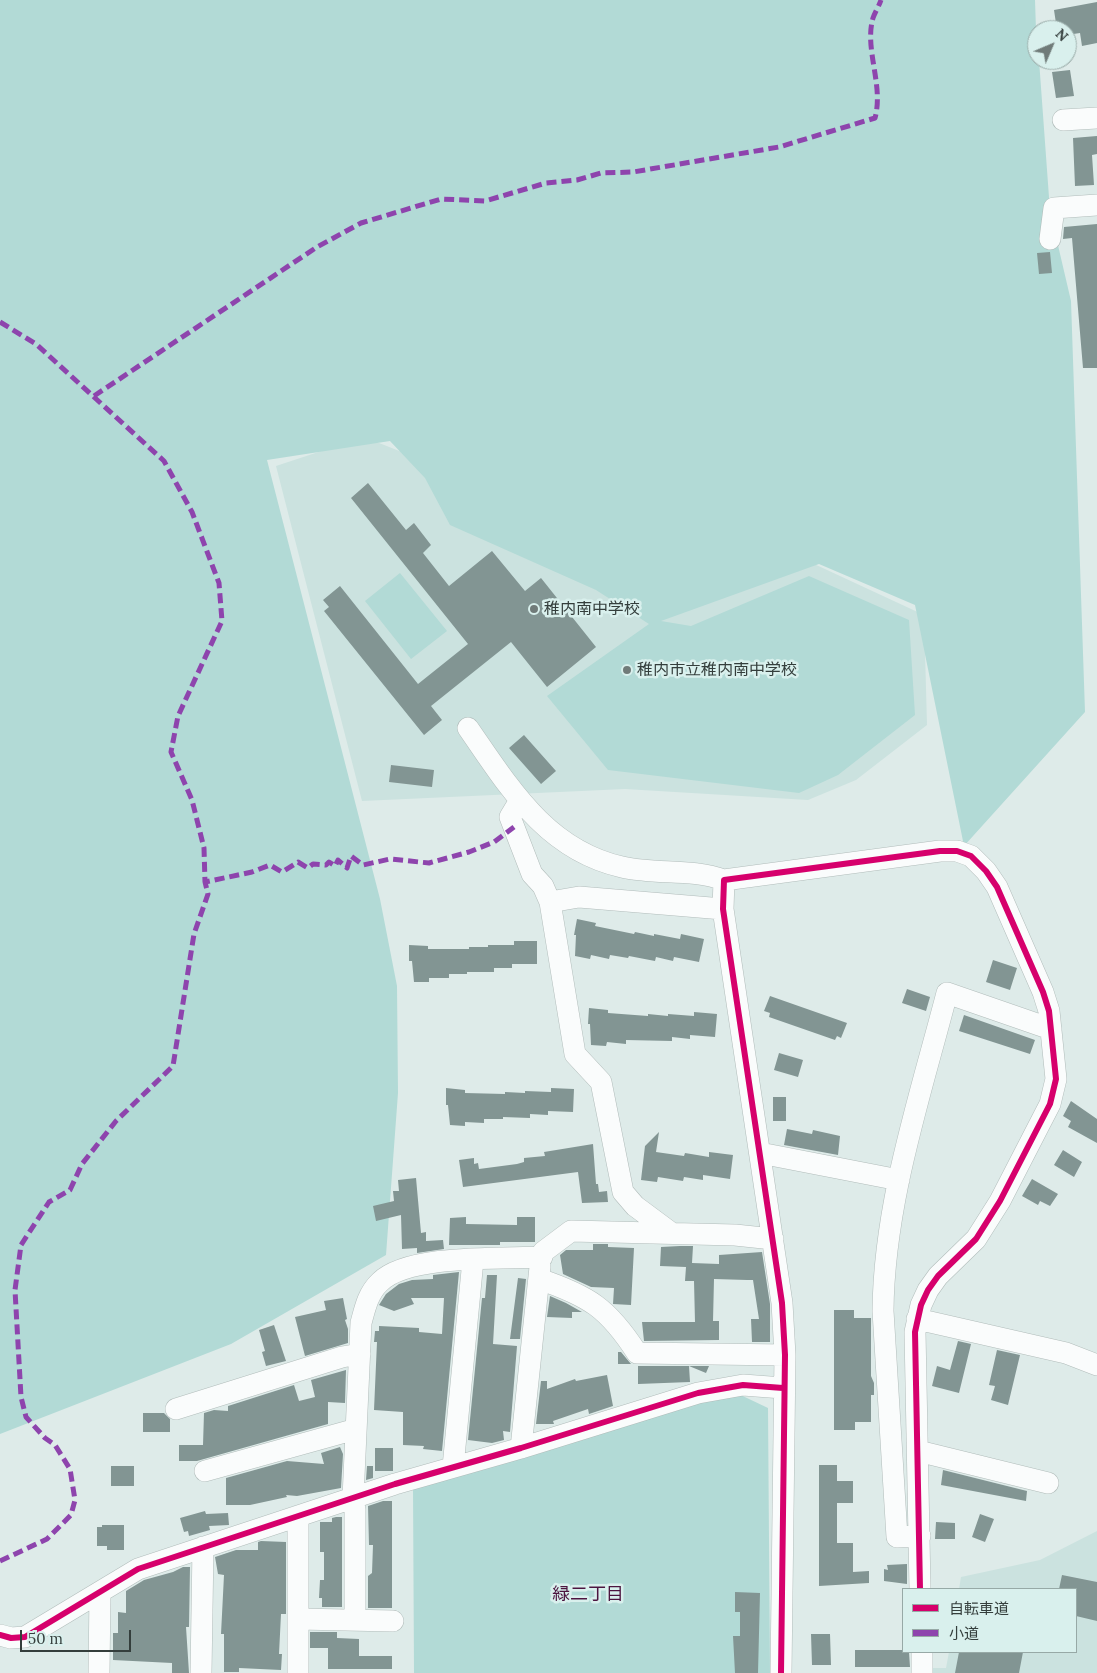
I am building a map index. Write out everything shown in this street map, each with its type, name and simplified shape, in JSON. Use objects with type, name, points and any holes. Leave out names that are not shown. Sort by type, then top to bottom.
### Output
[{"type":"street","points":[[1063,120],[1097,118]]},
{"type":"street","points":[[1050,239],[1054,208],[1097,205]]},
{"type":"street","points":[[468,728],[519,802],[542,824],[573,846],[605,861],[624,867],[705,873],[724,880],[940,851],[957,851],[971,856],[986,871],[997,887],[1043,992],[1051,1029],[1056,1078],[1050,1104],[1000,1201],[976,1239],[938,1276],[928,1290],[917,1320],[915,1332],[920,1588]]},
{"type":"street","points":[[519,802],[510,817],[532,874],[543,886],[550,902],[575,1054],[601,1082],[623,1192],[635,1206],[670,1232]]},
{"type":"street","points":[[724,880],[723,909],[782,1304],[784,1354],[782,1673]]},
{"type":"street","points":[[550,902],[578,897],[723,909]]},
{"type":"street","points":[[920,1536],[897,1537],[883,1311],[886,1249],[899,1180],[946,993],[1051,1029]]},
{"type":"street","points":[[760,1153],[899,1180]]},
{"type":"street","points":[[522,1448],[543,1252],[571,1231],[670,1232],[772,1239]]},
{"type":"street","points":[[355,1620],[356,1510],[353,1498],[361,1324],[368,1298],[380,1282],[392,1272],[424,1262],[542,1257]]},
{"type":"street","points":[[453,1467],[473,1260]]},
{"type":"street","points":[[539,1279],[594,1303],[619,1325],[637,1354],[784,1354]]},
{"type":"street","points":[[917,1320],[1066,1353],[1097,1365]]},
{"type":"street","points":[[176,1409],[342,1357],[360,1354]]},
{"type":"street","points":[[0,1635],[11,1638],[24,1637],[138,1569],[394,1484],[522,1448],[698,1393],[743,1385],[783,1388]]},
{"type":"street","points":[[206,1471],[356,1429]]},
{"type":"street","points":[[918,1451],[1048,1483]]},
{"type":"street","points":[[298,1516],[298,1673]]},
{"type":"street","points":[[201,1673],[202,1547]]},
{"type":"street","points":[[98,1673],[100,1593]]},
{"type":"street","points":[[298,1619],[393,1621]]},
{"type":"street","points":[[922,1653],[922,1673]]},
{"type":"shaded area","points":[[0,0],[1035,0],[1036,20],[1027,20],[1027,70],[1040,70],[1050,211],[1071,301],[1085,712],[964,846],[915,605],[819,564],[661,621],[691,626],[809,576],[909,620],[915,715],[838,775],[799,793],[608,770],[547,696],[649,624],[596,590],[450,525],[425,478],[390,441],[267,460],[380,899],[397,986],[398,1093],[386,1255],[231,1344],[0,1434]]},
{"type":"shaded area","name":"稚内市立稚内南中学校","points":[[364,437],[437,466],[812,563],[924,615],[927,725],[856,780],[808,800],[625,789],[362,801],[276,466]]},
{"type":"shaded area","points":[[400,573],[447,631],[411,659],[365,601]]},
{"type":"shaded area","points":[[728,1389],[768,1408],[770,1673],[414,1673],[413,1488]]},
{"type":"shaded area","points":[[1097,1531],[1097,1673],[929,1673],[929,1668],[946,1668],[949,1653],[1077,1653],[1077,1588],[959,1588],[961,1577],[1040,1560]]},
{"type":"building","points":[[1097,2],[1097,43],[1082,46],[1080,33],[1077,33],[1077,20],[1056,20],[1054,10]]},
{"type":"building","points":[[1070,70],[1074,96],[1056,98],[1052,72]]},
{"type":"building","points":[[1097,136],[1097,154],[1092,155],[1094,185],[1075,186],[1073,138]]},
{"type":"building","points":[[1097,224],[1097,368],[1083,368],[1072,238],[1063,239],[1064,227]]},
{"type":"building","points":[[1050,252],[1052,273],[1039,274],[1037,253]]},
{"type":"building","name":"稚内南中学校","points":[[368,483],[406,530],[414,523],[431,545],[423,553],[449,586],[492,551],[525,591],[541,578],[596,647],[547,687],[511,642],[431,706],[442,720],[424,735],[324,611],[329,607],[323,600],[340,586],[418,684],[468,644],[351,498]]},
{"type":"building","points":[[524,735],[556,771],[541,784],[509,748]]},
{"type":"building","points":[[391,765],[434,770],[432,787],[389,782]]},
{"type":"building","points":[[577,919],[596,923],[595,926],[634,934],[635,932],[654,936],[654,934],[680,939],[681,934],[704,939],[699,962],[674,957],[673,961],[656,957],[655,961],[629,956],[628,958],[610,955],[609,959],[591,955],[590,959],[575,956],[576,935],[574,935]]},
{"type":"building","points":[[514,941],[537,941],[537,964],[512,964],[512,968],[494,968],[494,972],[449,974],[449,978],[429,978],[429,982],[414,982],[412,961],[409,961],[409,945],[428,946],[428,949],[469,949],[469,947],[488,947],[488,945],[514,945]]},
{"type":"building","points":[[993,960],[1017,968],[1010,990],[986,982]]},
{"type":"building","points":[[907,989],[930,997],[926,1011],[902,1003]]},
{"type":"building","points":[[770,996],[847,1023],[841,1038],[837,1036],[835,1040],[769,1017],[770,1013],[764,1011]]},
{"type":"building","points":[[589,1008],[608,1010],[608,1013],[648,1016],[648,1014],[668,1016],[668,1014],[694,1016],[694,1012],[717,1014],[715,1037],[690,1035],[690,1039],[672,1037],[672,1041],[626,1040],[626,1044],[607,1042],[606,1046],[591,1045],[590,1024],[588,1024]]},
{"type":"building","points":[[964,1015],[1035,1040],[1030,1054],[959,1031]]},
{"type":"building","points":[[779,1053],[803,1060],[798,1077],[774,1070]]},
{"type":"building","points":[[446,1088],[465,1090],[465,1093],[505,1094],[505,1092],[525,1093],[525,1091],[551,1092],[551,1088],[574,1089],[573,1112],[548,1111],[548,1115],[530,1114],[530,1118],[503,1117],[503,1119],[484,1119],[484,1123],[465,1122],[465,1126],[450,1125],[448,1105],[446,1105]]},
{"type":"building","points":[[773,1097],[786,1097],[786,1121],[773,1121]]},
{"type":"building","points":[[1071,1101],[1097,1119],[1097,1143],[1068,1127],[1071,1121],[1063,1116]]},
{"type":"building","points":[[787,1129],[812,1134],[813,1130],[840,1136],[838,1155],[784,1145]]},
{"type":"building","points":[[659,1132],[656,1152],[684,1156],[685,1153],[709,1157],[709,1152],[733,1155],[730,1179],[703,1175],[703,1180],[684,1177],[683,1181],[658,1177],[657,1182],[641,1180],[645,1146]]},
{"type":"building","points":[[593,1144],[596,1184],[598,1184],[599,1192],[607,1191],[608,1202],[582,1203],[578,1172],[463,1187],[459,1160],[474,1158],[474,1164],[478,1163],[479,1169],[517,1164],[524,1162],[524,1158],[545,1156],[544,1152]]},
{"type":"building","points":[[1063,1150],[1082,1162],[1074,1177],[1054,1165]]},
{"type":"building","points":[[416,1178],[421,1233],[426,1232],[426,1241],[443,1240],[444,1249],[417,1253],[417,1248],[402,1249],[401,1215],[376,1221],[373,1206],[394,1201],[393,1191],[399,1191],[398,1180]]},
{"type":"building","points":[[1032,1179],[1058,1194],[1050,1206],[1040,1201],[1038,1205],[1022,1196]]},
{"type":"building","points":[[466,1217],[466,1224],[517,1225],[517,1217],[535,1217],[535,1242],[500,1242],[500,1245],[449,1245],[450,1218]]},
{"type":"building","points":[[593,1244],[608,1244],[608,1247],[634,1248],[631,1305],[613,1304],[614,1288],[591,1287],[563,1274],[560,1255],[566,1250],[593,1250]]},
{"type":"building","points":[[693,1246],[692,1263],[719,1264],[719,1255],[762,1252],[770,1304],[770,1342],[752,1342],[751,1319],[759,1319],[753,1280],[714,1279],[713,1321],[719,1321],[719,1340],[644,1341],[642,1322],[695,1322],[694,1281],[685,1281],[686,1267],[660,1266],[661,1247]]},
{"type":"building","points":[[459,1272],[442,1451],[423,1449],[424,1446],[403,1445],[403,1412],[374,1410],[377,1342],[374,1342],[375,1331],[379,1331],[379,1326],[419,1328],[419,1332],[442,1334],[444,1298],[411,1298],[414,1304],[394,1311],[379,1305],[386,1294],[399,1284],[412,1280],[433,1279],[433,1275]]},
{"type":"building","points":[[487,1275],[497,1275],[493,1344],[517,1346],[510,1432],[503,1431],[504,1440],[492,1443],[468,1440],[482,1298],[485,1298]]},
{"type":"building","points":[[518,1278],[526,1279],[520,1339],[510,1339]]},
{"type":"building","points":[[550,1296],[582,1312],[572,1312],[572,1318],[547,1317]]},
{"type":"building","points":[[343,1298],[347,1319],[345,1320],[348,1329],[348,1343],[305,1356],[295,1317],[326,1310],[324,1301]]},
{"type":"building","points":[[834,1310],[854,1310],[854,1318],[871,1318],[871,1376],[874,1383],[874,1395],[871,1395],[871,1422],[855,1422],[855,1430],[834,1430]]},
{"type":"building","points":[[274,1325],[286,1361],[266,1366],[262,1352],[265,1351],[259,1330]]},
{"type":"building","points":[[958,1341],[971,1344],[959,1393],[932,1386],[937,1366],[950,1370]]},
{"type":"building","points":[[997,1350],[1020,1355],[1008,1405],[991,1400],[995,1386],[989,1385]]},
{"type":"building","points":[[618,1352],[621,1352],[631,1364],[618,1364]]},
{"type":"building","points":[[638,1366],[689,1366],[690,1382],[638,1384]]},
{"type":"building","points":[[689,1366],[709,1366],[706,1373]]},
{"type":"building","points":[[346,1370],[345,1403],[328,1402],[328,1424],[197,1461],[179,1461],[179,1445],[203,1445],[204,1413],[214,1410],[228,1411],[228,1406],[294,1385],[299,1401],[315,1397],[311,1380]]},
{"type":"building","points":[[607,1375],[613,1406],[589,1414],[588,1409],[553,1421],[554,1424],[536,1424],[541,1381],[547,1381],[547,1389],[575,1379],[576,1381]]},
{"type":"building","points":[[143,1413],[164,1413],[170,1419],[170,1432],[143,1432]]},
{"type":"building","points":[[340,1447],[343,1454],[341,1488],[297,1496],[286,1495],[287,1497],[250,1505],[226,1505],[226,1478],[287,1461],[324,1464],[321,1453]]},
{"type":"building","points":[[375,1448],[393,1448],[393,1471],[375,1471]]},
{"type":"building","points":[[819,1465],[837,1465],[837,1481],[853,1481],[853,1503],[837,1503],[837,1543],[853,1543],[853,1572],[869,1571],[869,1583],[819,1586]]},
{"type":"building","points":[[111,1466],[134,1466],[134,1486],[111,1486]]},
{"type":"building","points":[[367,1466],[373,1466],[373,1478],[366,1480]]},
{"type":"building","points":[[943,1470],[1027,1491],[1026,1501],[941,1485]]},
{"type":"building","points":[[383,1501],[392,1501],[392,1608],[368,1608],[368,1576],[372,1573],[373,1545],[369,1545],[368,1506]]},
{"type":"building","points":[[205,1511],[206,1514],[228,1513],[229,1525],[209,1526],[210,1530],[189,1536],[188,1531],[184,1532],[180,1518]]},
{"type":"building","points":[[980,1514],[994,1519],[985,1542],[972,1537]]},
{"type":"building","points":[[342,1517],[342,1607],[322,1607],[322,1598],[319,1598],[320,1580],[324,1580],[324,1552],[320,1552],[320,1522],[332,1522],[332,1518]]},
{"type":"building","points":[[936,1522],[955,1523],[955,1539],[935,1539]]},
{"type":"building","points":[[102,1525],[124,1525],[124,1550],[107,1550],[107,1546],[97,1546],[97,1527],[102,1527]]},
{"type":"building","points":[[258,1542],[286,1542],[286,1614],[281,1614],[279,1654],[282,1654],[281,1670],[239,1668],[239,1672],[224,1672],[224,1634],[221,1634],[224,1575],[218,1574],[215,1557],[236,1550],[258,1550]]},
{"type":"building","points":[[907,1564],[907,1584],[884,1581],[884,1569],[888,1570],[887,1565]]},
{"type":"building","points":[[183,1567],[190,1567],[189,1627],[186,1627],[189,1673],[172,1673],[172,1663],[113,1660],[113,1633],[118,1633],[118,1612],[126,1613],[126,1591],[144,1580],[173,1572]]},
{"type":"building","points":[[1062,1575],[1097,1582],[1097,1621],[1077,1616],[1077,1588],[1059,1588]]},
{"type":"building","points":[[735,1592],[760,1593],[758,1673],[735,1673],[733,1636],[740,1636],[740,1612],[735,1612]]},
{"type":"building","points":[[310,1632],[337,1632],[337,1638],[359,1639],[359,1656],[392,1656],[392,1669],[328,1669],[328,1648],[310,1648]]},
{"type":"building","points":[[811,1634],[830,1634],[831,1665],[812,1665]]},
{"type":"building","points":[[855,1650],[902,1650],[902,1653],[909,1653],[910,1667],[855,1667]]},
{"type":"building","points":[[959,1653],[1023,1653],[1019,1673],[955,1673]]},
{"type":"marked path","points":[[94,396],[317,247],[361,223],[441,199],[485,201],[546,183],[577,180],[601,173],[633,172],[779,147],[875,118],[877,93],[871,30],[873,18],[881,0]]},
{"type":"marked path","points":[[0,322],[36,344],[164,461],[192,512],[219,583],[222,621],[178,716],[171,752],[192,800],[204,848],[205,882],[252,872],[270,865],[282,872],[298,862],[308,868],[313,864],[326,865],[329,862],[335,866],[338,860],[347,868],[351,856],[363,865],[390,859],[429,863],[469,852],[494,842],[514,827]]},
{"type":"marked path","points":[[0,1561],[47,1539],[71,1515],[75,1500],[70,1469],[55,1445],[45,1438],[26,1417],[21,1397],[15,1290],[21,1245],[49,1202],[70,1190],[82,1164],[116,1121],[173,1066],[194,934],[208,894],[205,882]]},
{"type":"cycle path","points":[[781,1673],[785,1355],[782,1303],[723,909],[724,880],[940,851],[957,851],[971,856],[986,871],[997,887],[1043,992],[1049,1011],[1056,1079],[1050,1104],[1000,1201],[976,1239],[938,1276],[928,1290],[921,1305],[915,1332],[920,1588]]},
{"type":"cycle path","points":[[0,1635],[11,1638],[25,1637],[138,1569],[395,1484],[521,1448],[698,1393],[743,1385],[783,1388]]},
{"type":"place","name":"稚内南中学校","points":[[534,609]]},
{"type":"place","name":"稚内市立稚内南中学校","points":[[627,670]]},
{"type":"district","name":"緑二丁目","points":[[588,1595]]}]
